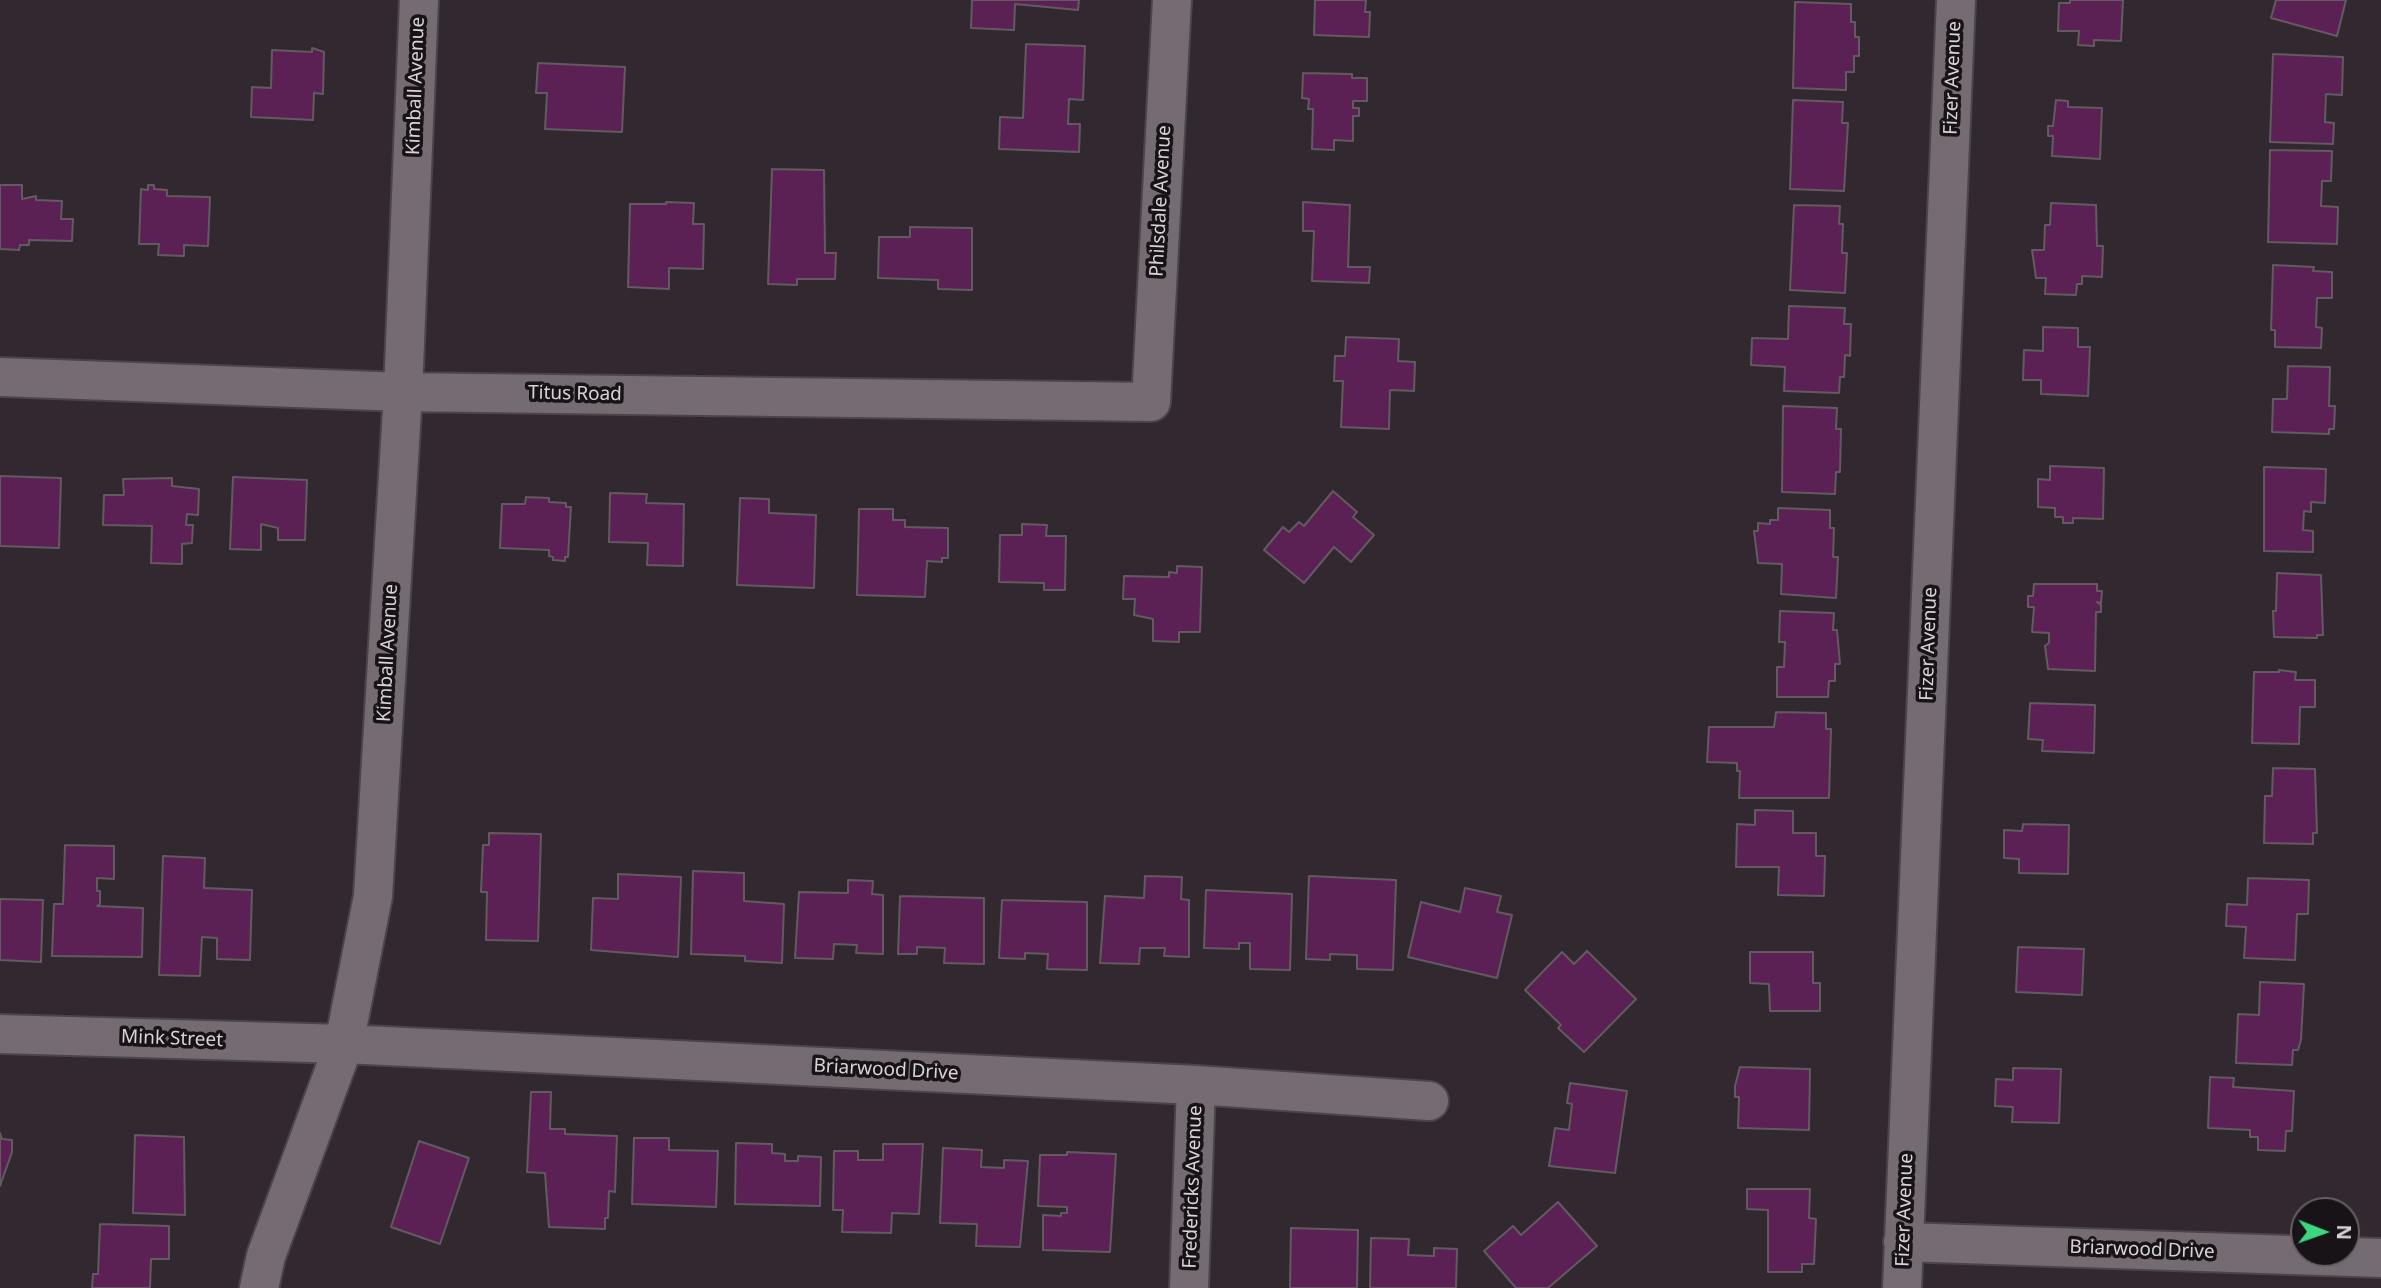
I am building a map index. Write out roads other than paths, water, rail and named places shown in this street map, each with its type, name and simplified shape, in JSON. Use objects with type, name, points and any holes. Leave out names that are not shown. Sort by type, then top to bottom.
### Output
[{"type":"street","name":"Kimball Avenue","points":[[258,1288],[266,1256],[344,1044],[373,896],[403,392],[419,0]]},
{"type":"street","name":"Philsdale Avenue","points":[[1150,402],[1172,0]]},
{"type":"street","name":"Fizer Avenue","points":[[1902,1288],[1956,0]]},
{"type":"street","name":"Titus Road","points":[[0,377],[403,392],[1150,402]]},
{"type":"street","name":"Mink Street","points":[[0,1034],[344,1044]]},
{"type":"street","name":"Briarwood Drive","points":[[344,1044],[1196,1085],[1429,1101]]},
{"type":"street","name":"Fredericks Avenue","points":[[1189,1288],[1196,1085]]},
{"type":"street","name":"Briarwood Drive","points":[[1903,1242],[2381,1258]]}]
